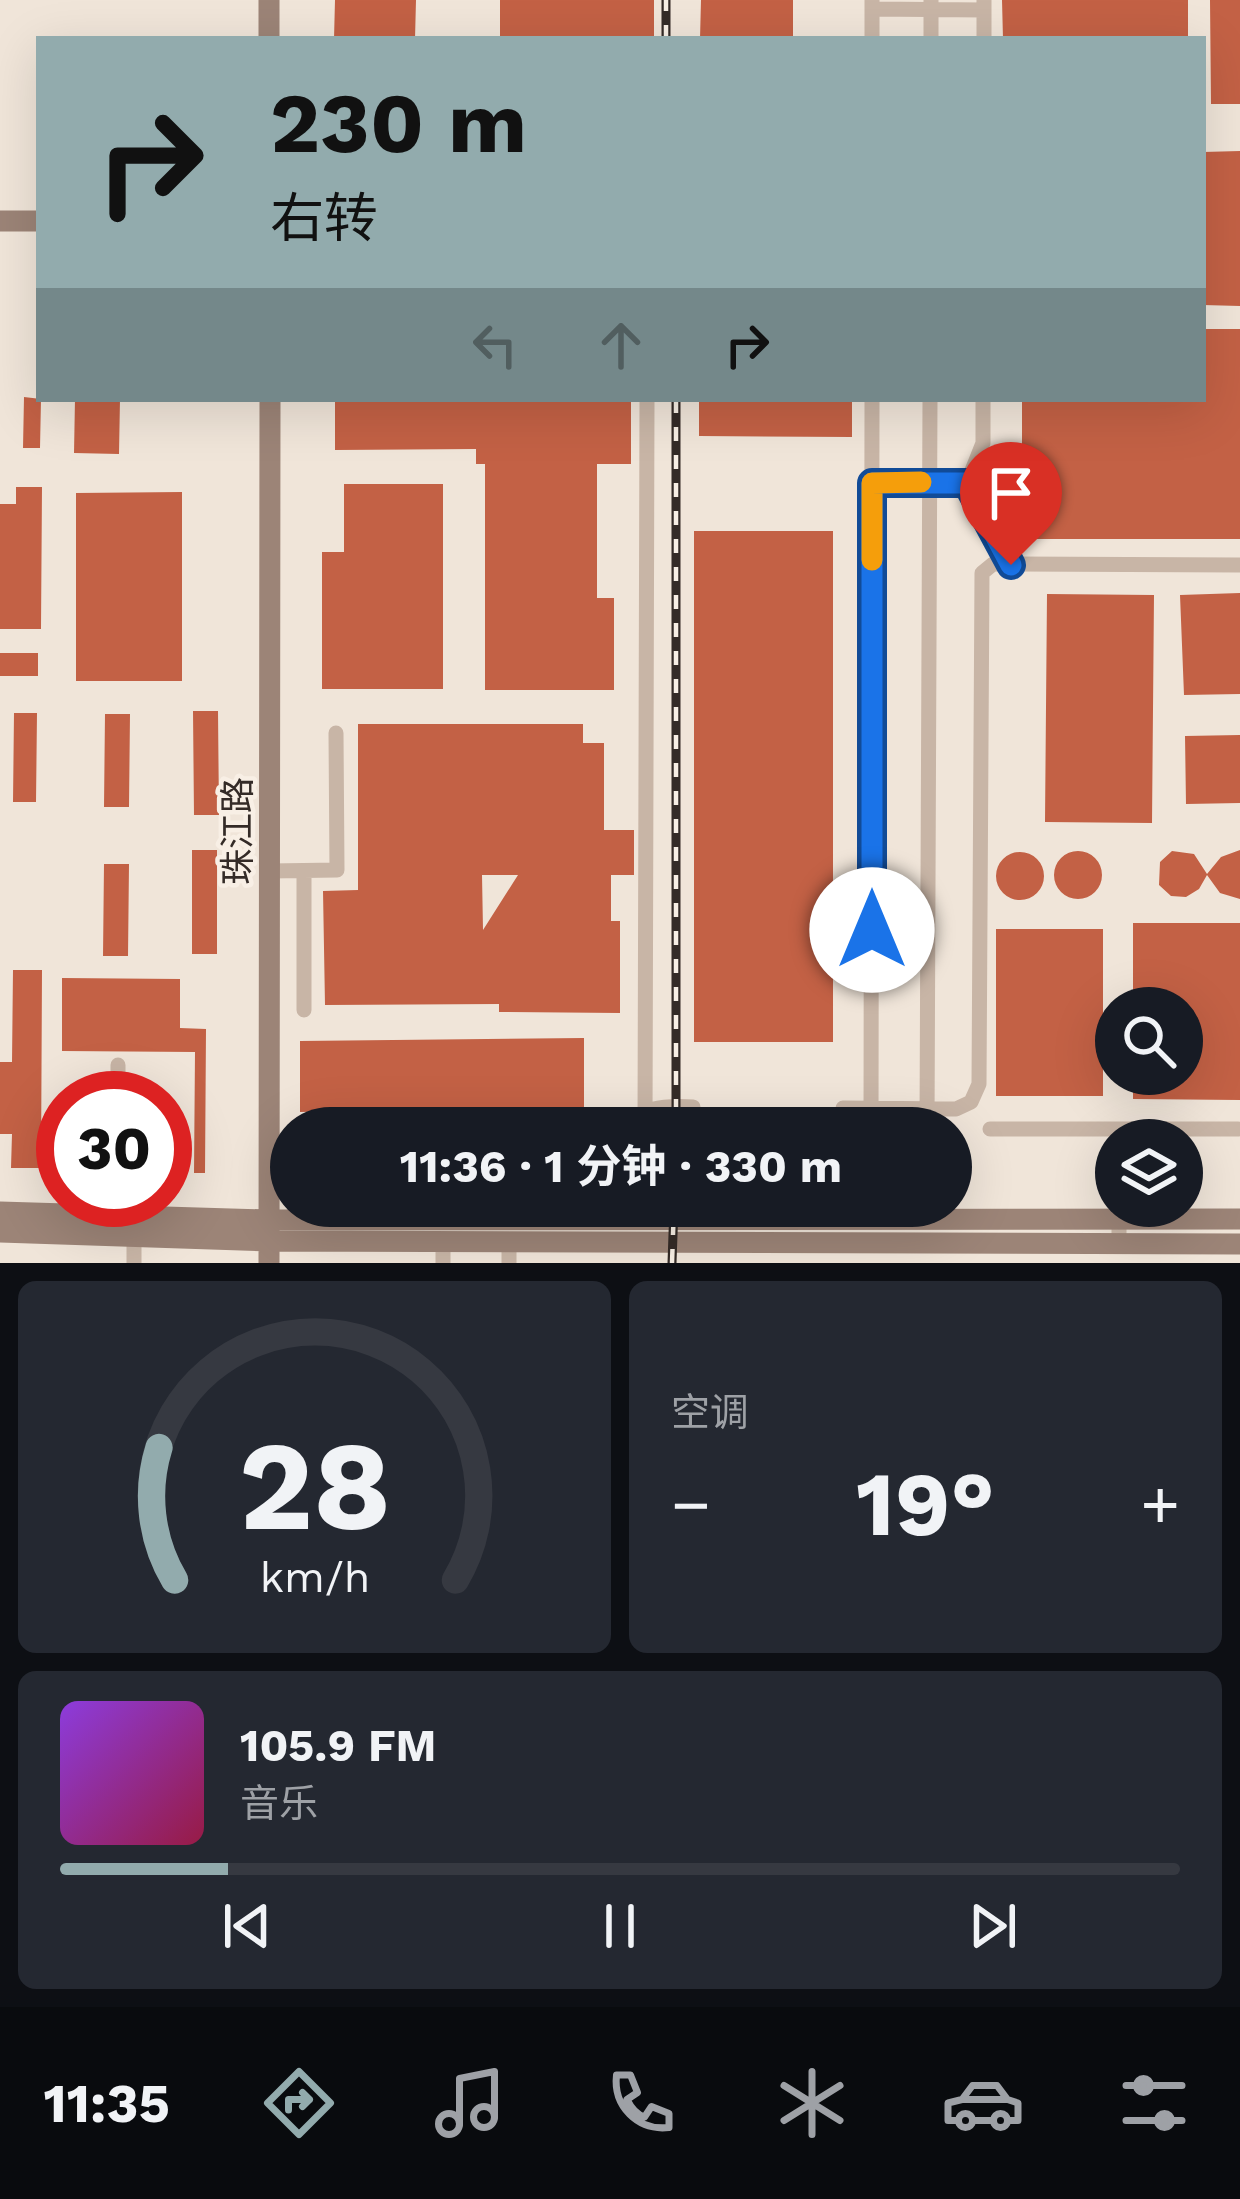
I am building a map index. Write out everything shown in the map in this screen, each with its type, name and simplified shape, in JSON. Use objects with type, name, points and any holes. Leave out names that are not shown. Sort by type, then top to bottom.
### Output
[{"type":"street","points":[[269,0],[269,36]]},
{"type":"street","points":[[872,36],[872,5],[984,5],[984,36]]},
{"type":"street","points":[[931,5],[931,36]]},
{"type":"street","points":[[0,221],[36,221]]},
{"type":"street","name":"珠江路","points":[[269,1241],[270,402]]},
{"type":"street","points":[[645,1107],[647,402]]},
{"type":"street","points":[[872,402],[872,1107]]},
{"type":"street","points":[[928,1107],[930,402]]},
{"type":"street","points":[[967,483],[983,443],[983,402]]},
{"type":"street","points":[[872,483],[967,483]]},
{"type":"street","points":[[967,483],[1011,565]]},
{"type":"street","points":[[960,1107],[971,1102],[979,1084],[982,573],[993,564],[1240,566]]},
{"type":"street","points":[[270,871],[337,871],[336,734]]},
{"type":"street","points":[[304,871],[304,1010]]},
{"type":"street","points":[[118,1065],[118,1071]]},
{"type":"street","points":[[990,1129],[1095,1133]]},
{"type":"street","points":[[1203,1130],[1238,1129]]},
{"type":"street","points":[[0,1212],[36,1211]]},
{"type":"street","points":[[972,1213],[1095,1213]]},
{"type":"street","points":[[1203,1218],[1240,1220]]},
{"type":"street","points":[[192,1224],[269,1241],[304,1227]]},
{"type":"street","points":[[645,1227],[645,1244]]},
{"type":"street","points":[[1119,1227],[1119,1244]]},
{"type":"street","points":[[0,1232],[269,1241],[443,1253],[645,1244],[860,1254],[1119,1244],[1225,1251]]},
{"type":"street","points":[[134,1236],[134,1263]]},
{"type":"building","points":[[335,0],[416,0],[415,36],[334,36]]},
{"type":"building","points":[[500,0],[654,0],[654,36],[500,36]]},
{"type":"building","points":[[701,0],[793,0],[793,36],[700,36]]},
{"type":"building","points":[[1002,0],[1188,0],[1188,36],[1003,36]]},
{"type":"building","points":[[1210,0],[1240,0],[1240,104],[1211,104]]},
{"type":"building","points":[[1240,151],[1240,306],[1206,305],[1206,152]]},
{"type":"building","points":[[1206,329],[1240,329],[1240,539],[1022,539],[1022,402],[1206,402]]},
{"type":"building","points":[[24,397],[36,398],[41,402],[40,448],[23,448]]},
{"type":"building","points":[[75,402],[120,402],[119,454],[74,453]]},
{"type":"building","points":[[335,402],[631,402],[631,464],[597,464],[597,598],[614,598],[614,690],[485,690],[485,464],[476,464],[476,449],[335,450]]},
{"type":"building","points":[[699,402],[852,402],[852,437],[699,436]]},
{"type":"building","points":[[344,484],[443,484],[443,689],[322,689],[322,552],[344,552]]},
{"type":"building","points":[[16,487],[42,487],[41,629],[0,629],[0,504],[16,504]]},
{"type":"building","points":[[182,492],[182,681],[76,681],[76,493]]},
{"type":"building","points":[[694,531],[833,531],[833,1042],[694,1042]]},
{"type":"building","points":[[1240,593],[1240,694],[1184,695],[1180,595]]},
{"type":"building","points":[[1047,594],[1154,595],[1152,823],[1045,822]]},
{"type":"building","points":[[0,653],[38,653],[38,676],[0,676]]},
{"type":"building","points":[[193,711],[218,711],[219,815],[194,815]]},
{"type":"building","points":[[14,713],[37,713],[36,802],[13,802]]},
{"type":"building","points":[[105,714],[130,714],[129,807],[104,807]]},
{"type":"building","points":[[358,724],[583,724],[583,743],[604,743],[604,830],[634,830],[634,875],[611,875],[611,921],[620,921],[620,1013],[499,1012],[499,1004],[325,1005],[323,891],[358,890]],"holes":[[[482,875],[518,875],[483,930]]]},
{"type":"building","points":[[1240,735],[1240,803],[1186,804],[1185,736]]},
{"type":"building","points":[[192,850],[217,850],[217,954],[192,954]]},
{"type":"building","points":[[1240,850],[1240,899],[1220,893],[1207,875],[1199,889],[1186,897],[1171,896],[1159,885],[1160,862],[1172,851],[1194,854],[1207,874],[1221,857]]},
{"type":"building","points":[[1078,851],[1095,858],[1102,875],[1095,892],[1078,899],[1061,892],[1054,875],[1061,858]]},
{"type":"building","points":[[1020,852],[1037,859],[1044,876],[1037,893],[1020,900],[1003,893],[996,876],[1003,859]]},
{"type":"building","points":[[104,864],[129,864],[128,956],[103,956]]},
{"type":"building","points":[[1133,923],[1240,923],[1240,1100],[1133,1099],[1133,1095],[1203,1095],[1203,987],[1133,987]]},
{"type":"building","points":[[996,929],[1103,929],[1103,987],[1095,987],[1095,1095],[1103,1096],[996,1096]]},
{"type":"building","points":[[13,970],[42,970],[36,1168],[11,1168],[12,1134],[0,1134],[0,1062],[12,1062]]},
{"type":"building","points":[[62,978],[180,979],[180,1028],[206,1029],[205,1173],[194,1173],[195,1052],[62,1051]]},
{"type":"building","points":[[584,1038],[584,1107],[300,1107],[300,1041]]},
{"type":"railway","points":[[666,0],[666,36]]},
{"type":"railway","points":[[676,402],[676,1107]]},
{"type":"railway","points":[[672,1263],[673,1227]]},
{"type":"slow traffic","points":[[872,560],[872,483],[921,482]]},
{"type":"route","points":[[872,930],[872,483],[967,483],[1011,565]]}]
